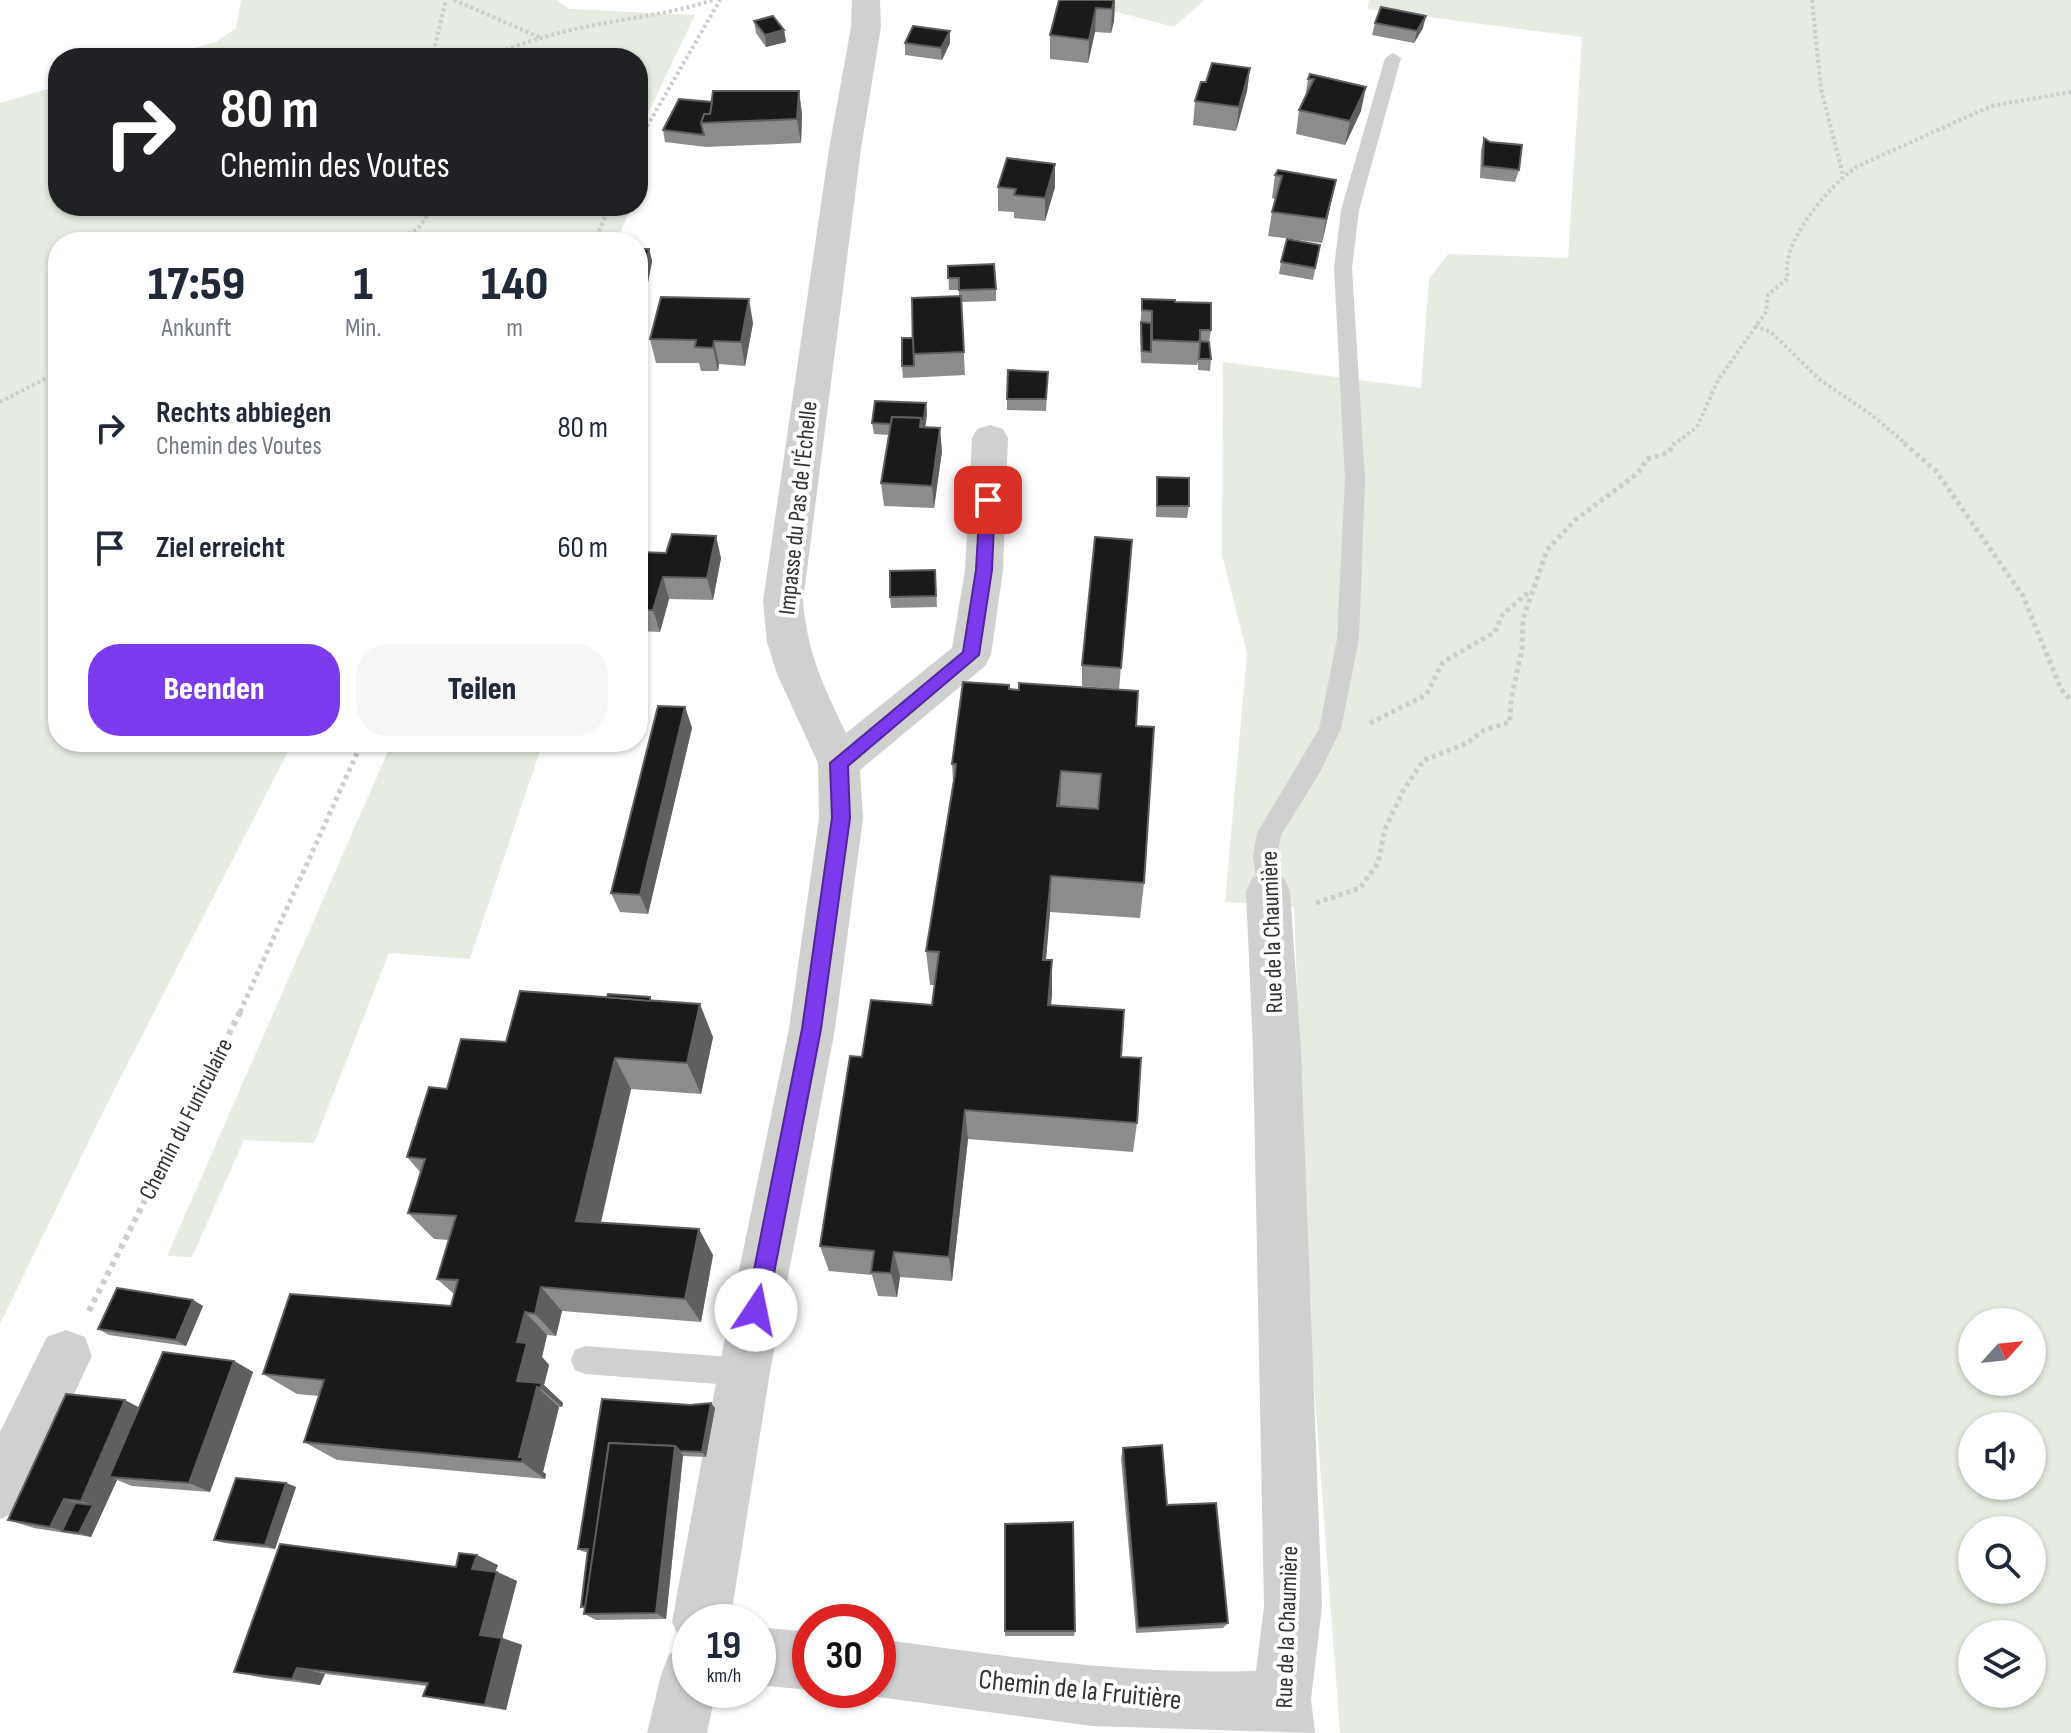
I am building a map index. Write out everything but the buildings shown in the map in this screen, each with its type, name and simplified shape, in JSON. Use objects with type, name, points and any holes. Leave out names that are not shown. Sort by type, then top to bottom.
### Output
[{"type":"street","name":"Impasse du Pas de l'Échelle","points":[[704,1604],[744,1372],[812,1029],[841,818],[839,763],[797,674],[787,642],[783,601],[845,149],[866,27],[866,0]]},
{"type":"street","points":[[839,763],[971,655],[984,570],[990,438]]},
{"type":"street","name":"Rue de la Chaumière","points":[[1269,908],[1293,1607],[1284,1716]]},
{"type":"street","points":[[0,1491],[66,1356]]},
{"type":"street","name":"Chemin de la Fruitière","points":[[896,1670],[1092,1697],[1201,1702],[1284,1716]]},
{"type":"street","points":[[677,1733],[683,1708]]},
{"type":"lane","name":"Rue de la Chaumière","points":[[1269,908],[1265,857],[1269,833],[1311,767],[1330,729],[1348,639],[1355,479],[1343,268],[1350,210],[1393,58]]},
{"type":"lane","points":[[585,1360],[744,1372]]},
{"type":"path","points":[[434,48],[446,0]]},
{"type":"path","points":[[454,0],[540,38]]},
{"type":"path","points":[[512,48],[540,38],[690,8],[713,0]]},
{"type":"path","points":[[648,125],[720,0]]},
{"type":"path","points":[[1812,0],[1812,21],[1827,127],[1843,176]]},
{"type":"path","points":[[1269,908],[1360,888],[1378,863],[1385,829],[1404,789],[1424,760],[1467,743],[1493,726],[1510,722],[1511,700],[1522,649],[1523,619],[1547,550],[1575,520],[1638,473],[1647,459],[1668,453],[1675,443],[1697,427],[1718,380],[1766,312],[1768,295],[1788,278],[1785,267],[1805,220],[1843,176],[1867,160],[1991,106],[2071,92]]},
{"type":"path","points":[[412,232],[427,216]]},
{"type":"path","points":[[1755,326],[1771,332],[1819,379],[1873,416],[1936,471],[2023,596],[2061,689],[2071,701]]},
{"type":"path","points":[[0,402],[48,377]]},
{"type":"path","points":[[1362,727],[1426,695],[1443,662],[1495,632],[1503,614],[1531,591]]},
{"type":"path","name":"Chemin du Funiculaire","points":[[66,1356],[241,1010],[357,752]]},
{"type":"shaded area","points":[[241,0],[557,0],[569,9],[695,15],[648,113],[648,48],[195,48],[216,42],[236,28]]},
{"type":"shaded area","points":[[1072,0],[1204,0],[1174,27]]},
{"type":"shaded area","points":[[1369,0],[2071,0],[2071,1733],[1340,1733],[1311,1345],[1294,907],[1225,902],[1247,653],[1222,555],[1223,362],[1421,388],[1429,279],[1448,254],[1568,258],[1582,37],[1367,9]]},
{"type":"shaded area","points":[[48,89],[48,216],[628,216],[620,232],[48,232],[48,752],[288,752],[108,1102],[0,1324],[0,103]]},
{"type":"shaded area","points":[[388,752],[540,752],[470,959],[389,953],[314,1143],[244,1140],[192,1257],[167,1256]]},
{"type":"route","points":[[756,1310],[812,1029],[841,818],[839,763],[971,655],[984,570],[988,500]]}]
